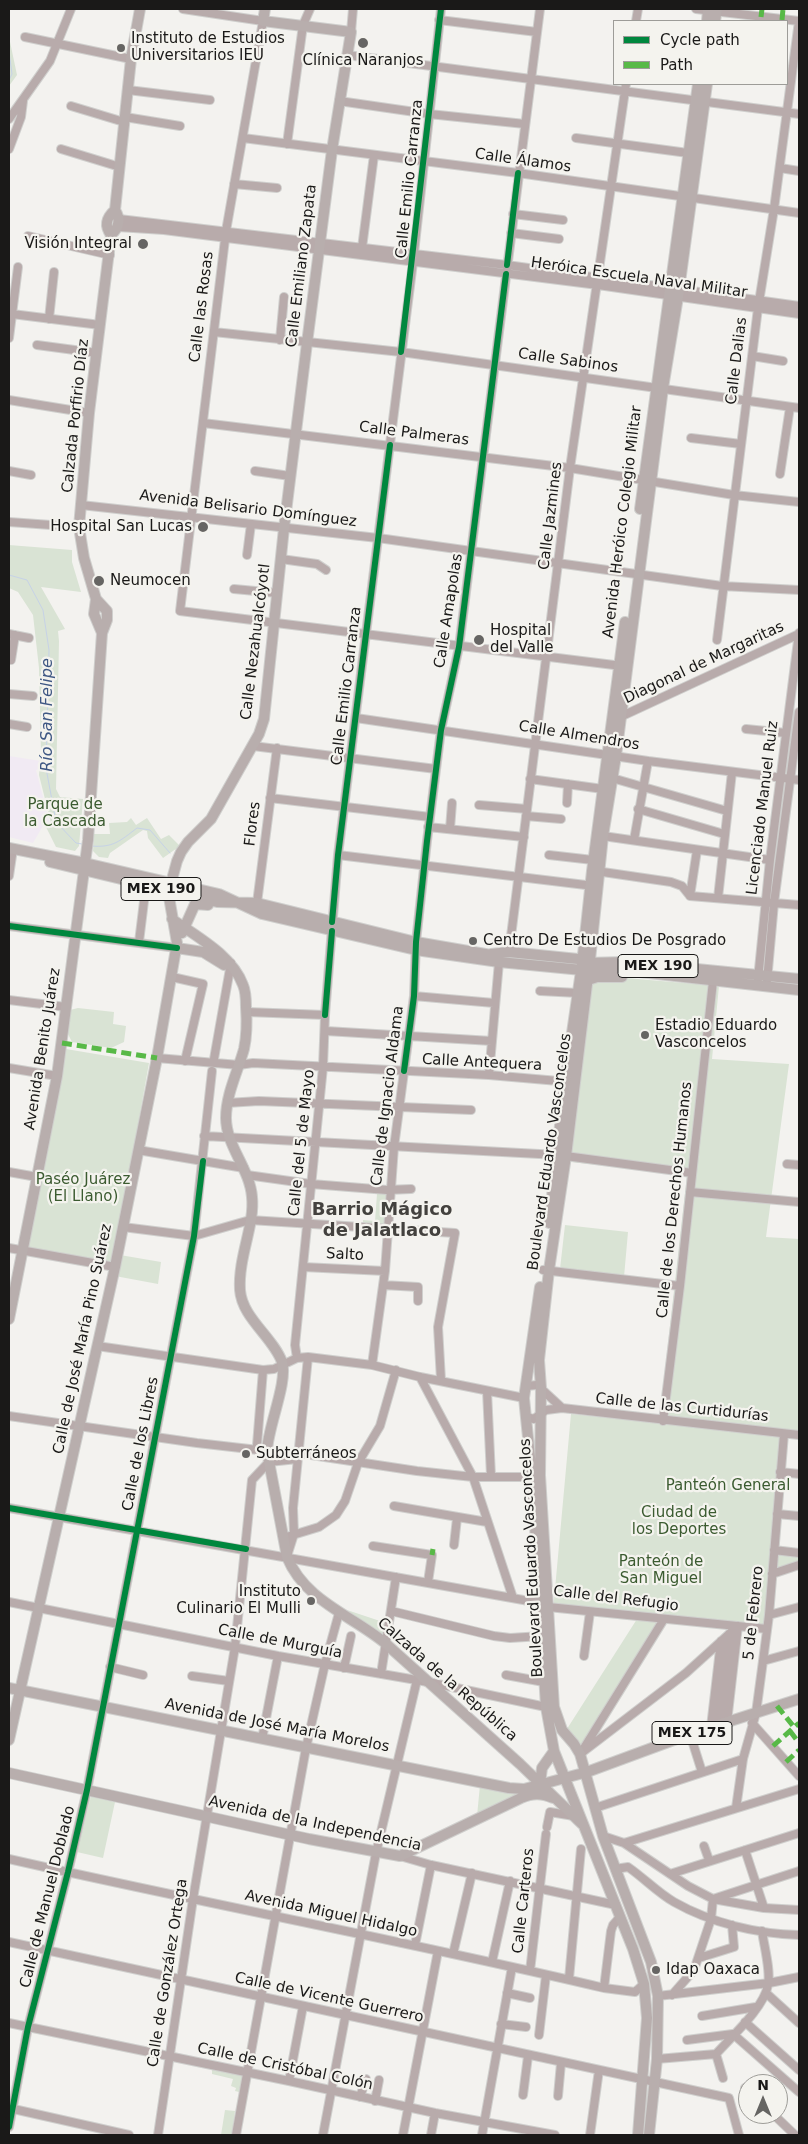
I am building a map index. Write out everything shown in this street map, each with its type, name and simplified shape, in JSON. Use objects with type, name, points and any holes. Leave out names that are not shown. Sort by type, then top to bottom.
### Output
[{"type":"main road","name":"Calzada Porfirio Díaz","points":[[84,867],[102,633],[107,620],[107,611],[96,598],[84,558],[79,527],[89,413],[115,222],[131,59],[140,9]]},
{"type":"main road","name":"Calle las Rosas","points":[[263,21],[265,9]]},
{"type":"main road","points":[[263,21],[350,32]]},
{"type":"main road","name":"Calle Emiliano Zapata","points":[[284,528],[332,150],[350,32]]},
{"type":"main road","name":"Avenida Heróico Colegio Militar","points":[[595,868],[603,836],[612,778],[612,755],[647,480],[700,101],[698,85]]},
{"type":"main road","name":"Avenida Heróico Colegio Militar","points":[[686,197],[688,153],[700,101],[707,85]]},
{"type":"main road","name":"Calle Nezahualcóyotl","points":[[170,887],[181,852],[188,842],[211,819],[253,746],[264,719],[284,528]]},
{"type":"main road","name":"Avenida Heróico Colegio Militar","points":[[586,964],[603,789],[620,718],[623,666]]},
{"type":"main road","points":[[10,846],[78,855],[87,845]]},
{"type":"main road","name":"MEX 190","points":[[10,846],[146,885],[219,894],[239,903],[257,908],[471,959],[498,962],[586,964],[625,962],[799,979]]},
{"type":"main road","name":"MEX 190","points":[[84,867],[170,887]]},
{"type":"main road","name":"Avenida Benito Juárez","points":[[9,1318],[57,1076],[84,867]]},
{"type":"main road","name":"Calle de José María Pino Suárez","points":[[9,1740],[115,1267],[157,1058],[177,945],[172,919],[170,887]]},
{"type":"main road","points":[[233,970],[203,952],[177,945],[193,907],[199,903],[257,908]]},
{"type":"main road","points":[[172,919],[233,970],[245,992],[247,1012],[244,1046],[227,1103],[226,1119],[230,1138],[246,1171],[252,1197],[250,1220],[240,1263],[240,1293],[249,1312],[282,1363]]},
{"type":"main road","name":"MEX 190","points":[[416,946],[514,958],[586,964],[762,987],[799,990]]},
{"type":"main road","points":[[471,959],[489,954],[509,952],[586,964]]},
{"type":"main road","name":"Boulevard Eduardo Vasconcelos","points":[[586,964],[581,986],[562,1156],[546,1270],[524,1398],[554,1707],[562,1730],[580,1754],[587,1772],[593,1803],[651,1962],[658,1996],[657,2058],[649,2135]]},
{"type":"main road","points":[[581,986],[610,976],[683,983],[726,973]]},
{"type":"main road","name":"Boulevard Eduardo Vasconcelos","points":[[570,1082],[581,986]]},
{"type":"main road","name":"Boulevard Eduardo Vasconcelos","points":[[546,1270],[539,1360],[541,1388],[540,1475],[544,1682],[546,1707],[554,1750],[575,1811]]},
{"type":"main road","name":"Calzada de la República","points":[[282,1363],[283,1378],[267,1436],[267,1451],[287,1558],[292,1571],[306,1588],[340,1614],[367,1628],[386,1643],[540,1784],[558,1800],[575,1811],[585,1826],[616,1905]]},
{"type":"main road","name":"Avenida de José María Morelos","points":[[9,1688],[509,1788],[524,1789],[587,1772]]},
{"type":"main road","name":"MEX 175","points":[[587,1772],[719,1724],[799,1699]]},
{"type":"main road","points":[[540,1784],[542,1768],[554,1750]]},
{"type":"main road","points":[[520,1764],[532,1771],[542,1768]]},
{"type":"main road","name":"Avenida de la Independencia","points":[[9,1773],[291,1835],[376,1853],[400,1856]]},
{"type":"main road","points":[[507,1804],[511,1798],[509,1788]]},
{"type":"main road","points":[[400,1856],[507,1804],[532,1794],[544,1795],[558,1800]]},
{"type":"main road","points":[[575,1811],[587,1803],[593,1803]]},
{"type":"main road","points":[[616,1905],[639,1966],[644,1984],[648,2018],[638,2135]]},
{"type":"main road","points":[[639,1966],[645,1962],[651,1962]]},
{"type":"street","points":[[9,119],[43,74],[71,9]]},
{"type":"street","points":[[183,9],[263,21]]},
{"type":"street","points":[[287,144],[303,25],[310,9]]},
{"type":"street","name":"Calle Emiliano Zapata","points":[[350,32],[353,9]]},
{"type":"street","name":"Calle Emilio Carranza","points":[[332,926],[338,855],[413,258],[441,9]]},
{"type":"street","points":[[507,265],[540,9]]},
{"type":"street","points":[[696,9],[799,21]]},
{"type":"street","points":[[440,20],[537,32]]},
{"type":"street","name":"Calle las Rosas","points":[[263,21],[226,235],[180,610],[274,621]]},
{"type":"street","name":"Calle Dalias","points":[[717,640],[722,586],[758,304],[780,168],[799,21]]},
{"type":"street","points":[[25,37],[131,59]]},
{"type":"street","points":[[348,55],[531,79],[626,88],[700,101],[799,114]]},
{"type":"street","name":"Calle Jazmines","points":[[509,952],[530,779],[560,562],[570,468],[626,88]]},
{"type":"street","points":[[128,90],[210,100]]},
{"type":"street","points":[[9,148],[21,116],[23,101]]},
{"type":"street","points":[[339,101],[429,114],[525,124]]},
{"type":"street","points":[[71,106],[125,120],[180,126]]},
{"type":"street","name":"Calle Álamos","points":[[243,138],[518,173],[799,213]]},
{"type":"street","points":[[576,138],[688,153]]},
{"type":"street","points":[[61,149],[120,167]]},
{"type":"street","points":[[362,248],[374,155]]},
{"type":"street","points":[[780,168],[799,171]]},
{"type":"street","points":[[234,184],[277,188]]},
{"type":"street","points":[[513,214],[563,220]]},
{"type":"street","name":"Heróica Escuela Naval Militar","points":[[115,222],[413,258],[507,265],[598,282]]},
{"type":"street","points":[[511,233],[559,239]]},
{"type":"street","points":[[28,236],[110,255]]},
{"type":"street","name":"Heróica Escuela Naval Militar","points":[[320,247],[362,248],[506,274],[598,282],[758,304],[799,306]]},
{"type":"street","name":"Calle Amapolas","points":[[416,946],[428,826],[441,730],[459,647],[507,265]]},
{"type":"street","points":[[9,338],[18,267]]},
{"type":"street","points":[[49,319],[54,272]]},
{"type":"street","points":[[280,340],[284,297]]},
{"type":"street","name":"Heróica Escuela Naval Militar","points":[[758,304],[799,314]]},
{"type":"street","points":[[12,314],[100,325]]},
{"type":"street","name":"Calle Sabinos","points":[[214,332],[401,352],[799,408]]},
{"type":"street","points":[[37,345],[97,353]]},
{"type":"street","points":[[752,356],[783,360]]},
{"type":"street","points":[[9,400],[89,413]]},
{"type":"street","points":[[780,474],[790,407]]},
{"type":"street","name":"Calle Palmeras","points":[[204,423],[390,444],[570,468],[734,495],[799,502]]},
{"type":"street","points":[[691,438],[741,444]]},
{"type":"street","points":[[9,471],[31,475]]},
{"type":"street","points":[[255,472],[290,476]]},
{"type":"street","name":"Avenida Belisario Domínguez","points":[[81,505],[378,538],[722,586],[799,590]]},
{"type":"street","points":[[9,522],[79,527]]},
{"type":"street","points":[[247,555],[251,524]]},
{"type":"street","points":[[281,559],[317,564],[326,570]]},
{"type":"street","points":[[234,589],[277,593]]},
{"type":"street","points":[[274,621],[459,647],[623,666]]},
{"type":"street","name":"Licenciado Manuel Ruiz","points":[[770,902],[770,860],[786,733],[798,662],[799,634]]},
{"type":"street","name":"Diagonal de Margaritas","points":[[620,718],[799,634]]},
{"type":"street","points":[[12,660],[12,635],[28,638]]},
{"type":"street","points":[[9,694],[33,696]]},
{"type":"street","name":"Licenciado Manuel Ruiz","points":[[762,987],[770,902],[799,712]]},
{"type":"street","name":"Calle Almendros","points":[[356,718],[648,761],[799,780]]},
{"type":"street","points":[[9,724],[28,727]]},
{"type":"street","points":[[746,729],[786,733]]},
{"type":"street","points":[[253,746],[436,769]]},
{"type":"street","name":"Flores","points":[[257,908],[277,748]]},
{"type":"street","points":[[634,840],[648,761]]},
{"type":"street","points":[[718,898],[732,772]]},
{"type":"street","points":[[612,778],[727,811]]},
{"type":"street","points":[[530,779],[603,789]]},
{"type":"street","points":[[567,803],[568,784]]},
{"type":"street","points":[[270,798],[430,817]]},
{"type":"street","points":[[450,829],[452,802]]},
{"type":"street","points":[[479,805],[561,819]]},
{"type":"street","points":[[638,809],[724,834]]},
{"type":"street","points":[[428,826],[524,837]]},
{"type":"street","points":[[603,836],[770,860]]},
{"type":"street","points":[[9,876],[10,846]]},
{"type":"street","points":[[690,896],[698,850]]},
{"type":"street","points":[[338,855],[594,886]]},
{"type":"street","points":[[548,855],[595,868],[672,882],[682,886],[690,896],[799,905]]},
{"type":"street","points":[[139,942],[146,885]]},
{"type":"street","points":[[9,926],[177,945]]},
{"type":"street","name":"Calle del 5 de Mayo","points":[[296,1358],[295,1345],[320,1104],[332,926]]},
{"type":"street","name":"Calle de Ignacio Aldama","points":[[372,1365],[385,1271],[394,1147],[414,996],[416,946]]},
{"type":"street","points":[[488,1075],[498,962]]},
{"type":"street","points":[[214,1059],[233,970]]},
{"type":"street","points":[[172,977],[203,984],[185,1061]]},
{"type":"street","name":"Calle de los Derechos Humanos","points":[[663,1421],[680,1286],[713,981]]},
{"type":"street","points":[[540,991],[581,986]]},
{"type":"street","points":[[414,996],[494,1003]]},
{"type":"street","points":[[9,1000],[66,1007]]},
{"type":"street","points":[[247,1012],[325,1015]]},
{"type":"street","points":[[326,1031],[492,1041]]},
{"type":"street","name":"Calle Antequera","points":[[157,1058],[238,1065],[253,1063],[488,1075],[570,1082]]},
{"type":"street","points":[[9,1068],[57,1076]]},
{"type":"street","name":"Calle de los Libres","points":[[87,1790],[194,1236],[212,1071]]},
{"type":"street","points":[[227,1103],[259,1101],[471,1110]]},
{"type":"street","points":[[204,1136],[562,1156],[692,1173]]},
{"type":"street","points":[[138,1150],[203,1161],[311,1184],[411,1189]]},
{"type":"street","points":[[787,1164],[799,1165]]},
{"type":"street","points":[[9,1172],[36,1177]]},
{"type":"street","points":[[690,1192],[799,1202]]},
{"type":"street","points":[[123,1227],[194,1236],[250,1220],[455,1233],[438,1327],[441,1380]]},
{"type":"street","points":[[9,1248],[115,1267]]},
{"type":"street","name":"Salto","points":[[303,1267],[385,1271]]},
{"type":"street","points":[[546,1270],[680,1286]]},
{"type":"street","points":[[383,1285],[418,1287],[418,1300]]},
{"type":"street","points":[[97,1346],[263,1370],[274,1369],[282,1363],[296,1358],[308,1357],[372,1365],[420,1377],[524,1398]]},
{"type":"street","points":[[287,1558],[294,1534],[293,1512],[308,1357]]},
{"type":"street","points":[[257,1445],[263,1370]]},
{"type":"street","points":[[283,1538],[319,1527],[336,1514],[345,1501],[358,1463],[380,1426],[396,1370]]},
{"type":"street","points":[[420,1377],[473,1476],[512,1598]]},
{"type":"street","points":[[526,1386],[534,1384],[541,1388],[562,1408]]},
{"type":"street","points":[[487,1391],[491,1476]]},
{"type":"street","name":"Calle de las Curtidurías","points":[[526,1417],[534,1419],[551,1408],[562,1408],[799,1435]]},
{"type":"street","points":[[9,1416],[267,1451]]},
{"type":"street","name":"5 de Febrero","points":[[736,1808],[743,1759],[756,1713],[763,1662],[769,1615],[784,1434]]},
{"type":"street","points":[[269,1462],[298,1456],[473,1476],[532,1476]]},
{"type":"street","name":"Calle de González Ortega","points":[[158,2135],[193,1899],[235,1647],[252,1480],[269,1462]]},
{"type":"street","points":[[780,1472],[799,1474]]},
{"type":"street","points":[[394,1506],[487,1522]]},
{"type":"street","name":"Calle del Refugio","points":[[9,1508],[137,1532],[246,1549],[544,1605],[590,1612],[767,1629]]},
{"type":"street","points":[[280,1517],[287,1518],[293,1512]]},
{"type":"street","points":[[778,1514],[799,1516]]},
{"type":"street","points":[[454,1544],[458,1518]]},
{"type":"street","points":[[373,1546],[432,1555],[428,1582]]},
{"type":"street","points":[[774,1550],[799,1552]]},
{"type":"street","points":[[772,1574],[799,1565]]},
{"type":"street","points":[[381,1674],[396,1577]]},
{"type":"street","name":"Calle de Murguía","points":[[9,1602],[278,1656],[428,1682],[546,1707]]},
{"type":"street","points":[[769,1615],[799,1607]]},
{"type":"street","points":[[391,1611],[494,1636],[510,1638],[542,1636]]},
{"type":"street","points":[[584,1656],[590,1612]]},
{"type":"street","points":[[236,2135],[306,1748],[325,1664],[340,1614]]},
{"type":"street","points":[[580,1754],[664,1619]]},
{"type":"street","points":[[580,1754],[686,1673],[738,1626]]},
{"type":"street","points":[[719,1724],[738,1626]]},
{"type":"street","points":[[719,1724],[729,1634]]},
{"type":"street","points":[[344,1668],[351,1636]]},
{"type":"street","points":[[719,1724],[721,1641]]},
{"type":"street","points":[[763,1662],[799,1651]]},
{"type":"street","points":[[262,1739],[278,1656]]},
{"type":"street","points":[[110,1667],[143,1674]]},
{"type":"street","points":[[506,1675],[544,1682]]},
{"type":"street","points":[[192,1676],[229,1681]]},
{"type":"street","points":[[323,2135],[376,1853],[398,1765],[410,1702],[417,1680]]},
{"type":"street","points":[[752,1723],[799,1776]]},
{"type":"street","points":[[690,1734],[702,1772]]},
{"type":"street","points":[[593,1803],[743,1759]]},
{"type":"street","points":[[624,1843],[799,1789]]},
{"type":"street","name":"Calle de Manuel Doblado","points":[[9,2127],[28,2027],[87,1790]]},
{"type":"street","name":"Calle Carteros","points":[[530,1971],[546,1831],[550,1812],[575,1811]]},
{"type":"street","points":[[670,1874],[709,1860],[799,1833]]},
{"type":"street","points":[[604,1836],[624,1843],[688,1886],[713,1899],[764,1908],[799,1910]]},
{"type":"street","points":[[704,1846],[709,1860]]},
{"type":"street","points":[[569,1979],[581,1849]]},
{"type":"street","points":[[745,1850],[764,1908]]},
{"type":"street","name":"Avenida de la Independencia","points":[[400,1856],[431,1865],[616,1905]]},
{"type":"street","name":"Avenida Miguel Hidalgo","points":[[9,1859],[275,1917],[360,1933],[604,1988],[635,1992],[644,1984]]},
{"type":"street","points":[[415,1945],[431,1865]]},
{"type":"street","points":[[616,1869],[628,1867],[673,1901],[711,1919],[762,1931],[799,1936]]},
{"type":"street","points":[[713,1899],[799,1871]]},
{"type":"street","points":[[453,1954],[472,1874]]},
{"type":"street","points":[[492,1962],[510,1882]]},
{"type":"street","points":[[672,1995],[694,1970],[711,1919],[713,1899]]},
{"type":"street","points":[[604,1988],[611,1931],[613,1925],[620,1917]]},
{"type":"street","points":[[699,1958],[734,1948],[732,1925]]},
{"type":"street","points":[[657,2058],[716,2054],[745,2022],[766,1993],[769,1983],[762,1931]]},
{"type":"street","name":"Calle de Vicente Guerrero","points":[[9,1942],[728,2098],[739,2135]]},
{"type":"street","points":[[403,2135],[438,1951]]},
{"type":"street","points":[[482,2135],[512,1967]]},
{"type":"street","points":[[539,2035],[546,1975]]},
{"type":"street","points":[[658,1996],[798,1979]]},
{"type":"street","points":[[507,1993],[530,1998]]},
{"type":"street","points":[[766,1993],[799,2023]]},
{"type":"street","points":[[289,2081],[303,2006]]},
{"type":"street","points":[[702,2016],[756,2007]]},
{"type":"street","points":[[745,2022],[799,2070]]},
{"type":"street","name":"Calle de Cristóbal Colón","points":[[9,2023],[248,2072],[408,2108],[555,2135]]},
{"type":"street","points":[[501,2024],[526,2027]]},
{"type":"street","points":[[687,2040],[734,2034],[799,2092]]},
{"type":"street","points":[[716,2054],[723,2078]]},
{"type":"street","points":[[523,2095],[528,2056]]},
{"type":"street","points":[[558,2096],[561,2063]]},
{"type":"street","points":[[590,2135],[599,2070]]},
{"type":"street","points":[[360,2097],[366,2079]]},
{"type":"street","points":[[375,2101],[379,2080]]},
{"type":"street","points":[[11,2109],[129,2135]]},
{"type":"street","points":[[431,2135],[435,2113]]},
{"type":"street","points":[[783,2124],[795,2135]]},
{"type":"shaded area","points":[[9,756],[41,761],[41,769],[36,770],[50,824],[44,824],[33,843],[9,837]]},
{"type":"green space","points":[[9,37],[17,75],[9,86]]},
{"type":"green space","name":"Parque de la Cascada","points":[[9,545],[72,550],[72,562],[81,592],[41,587],[65,629],[58,631],[56,789],[60,797],[83,799],[79,846],[75,851],[56,847],[45,825],[51,823],[39,775],[41,753],[39,668],[33,615],[18,592],[9,588]]},
{"type":"green space","points":[[131,818],[136,825],[147,818],[161,839],[169,835],[180,846],[163,858],[148,838],[147,831],[143,830],[110,853],[108,858],[99,857],[93,851],[94,834],[110,834],[109,823],[127,822]]},
{"type":"green space","name":"Ciudad de los Deportes","points":[[591,975],[719,986],[712,1059],[789,1064],[766,1237],[799,1239],[799,1439],[787,1438],[778,1548],[799,1551],[799,1567],[774,1576],[768,1632],[664,1622],[580,1751],[565,1732],[637,1619],[553,1611],[571,1414],[659,1423],[687,1175],[562,1161]]},
{"type":"green space","points":[[78,1008],[114,1012],[113,1024],[126,1026],[124,1042],[111,1048],[72,1042],[68,1034],[70,1010]]},
{"type":"green space","name":"Paséo Juárez (El Llano)","points":[[66,1049],[149,1063],[113,1264],[28,1248]]},
{"type":"green space","points":[[387,1193],[385,1226],[363,1224],[363,1220],[375,1221],[377,1194]]},
{"type":"green space","points":[[565,1225],[628,1232],[624,1277],[560,1269]]},
{"type":"green space","points":[[120,1255],[161,1262],[158,1284],[115,1276]]},
{"type":"green space","points":[[347,1610],[386,1623],[384,1638]]},
{"type":"green space","points":[[480,1785],[529,1791],[477,1816]]},
{"type":"green space","points":[[91,1796],[115,1802],[103,1858],[77,1852]]},
{"type":"green space","points":[[212,2068],[243,2075],[239,2092],[235,2091],[236,2088],[231,2086],[233,2079],[212,2074]]},
{"type":"green space","points":[[225,2110],[235,2111],[232,2135],[221,2135]]},
{"type":"waterway","name":"Río San Felipe","points":[[9,52],[12,74],[9,80]]},
{"type":"waterway","name":"Río San Felipe","points":[[9,575],[27,580],[43,610],[49,650],[46,768],[56,822],[76,843],[82,844]]},
{"type":"waterway","name":"Río San Felipe","points":[[91,846],[111,845],[126,837],[137,828],[150,830],[170,853]]},
{"type":"marked path","points":[[761,17],[762,9]]},
{"type":"marked path","points":[[782,20],[783,9]]},
{"type":"marked path","points":[[62,1043],[157,1058]]},
{"type":"marked path","points":[[432,1555],[433,1549]]},
{"type":"marked path","points":[[777,1706],[794,1727]]},
{"type":"marked path","points":[[773,1746],[799,1723]]},
{"type":"marked path","points":[[790,1731],[799,1743]]},
{"type":"marked path","points":[[786,1762],[799,1750]]},
{"type":"cycle path","points":[[401,352],[441,9]]},
{"type":"cycle path","points":[[507,265],[518,173]]},
{"type":"cycle path","points":[[404,1071],[414,996],[416,942],[441,730],[459,647],[506,274]]},
{"type":"cycle path","points":[[332,922],[338,855],[390,445]]},
{"type":"cycle path","points":[[9,926],[177,948]]},
{"type":"cycle path","points":[[325,1015],[332,931]]},
{"type":"cycle path","points":[[9,2127],[28,2027],[87,1790],[194,1236],[203,1161]]},
{"type":"cycle path","points":[[9,1508],[246,1549]]},
{"type":"place","name":"Clínica Naranjos","points":[[363,43]]},
{"type":"place","name":"Instituto de Estudios Universitarios IEU","points":[[121,48]]},
{"type":"place","name":"Visión Integral","points":[[143,244]]},
{"type":"place","name":"Hospital San Lucas","points":[[203,527]]},
{"type":"place","name":"Neumocen","points":[[99,581]]},
{"type":"place","name":"Hospital del Valle","points":[[479,640]]},
{"type":"place","name":"Centro De Estudios De Posgrado","points":[[473,941]]},
{"type":"place","name":"Estadio Eduardo Vasconcelos","points":[[645,1035]]},
{"type":"place","name":"Subterráneos","points":[[246,1454]]},
{"type":"place","name":"Instituto Culinario El Mulli","points":[[311,1601]]},
{"type":"place","name":"Idap Oaxaca","points":[[656,1970]]},
{"type":"district","name":"Barrio Mágico de Jalatlaco","points":[[382,1220]]},
{"type":"park label","name":"Panteón General","points":[[728,1486]]},
{"type":"park label","name":"Panteón de San Miguel","points":[[661,1570]]}]
